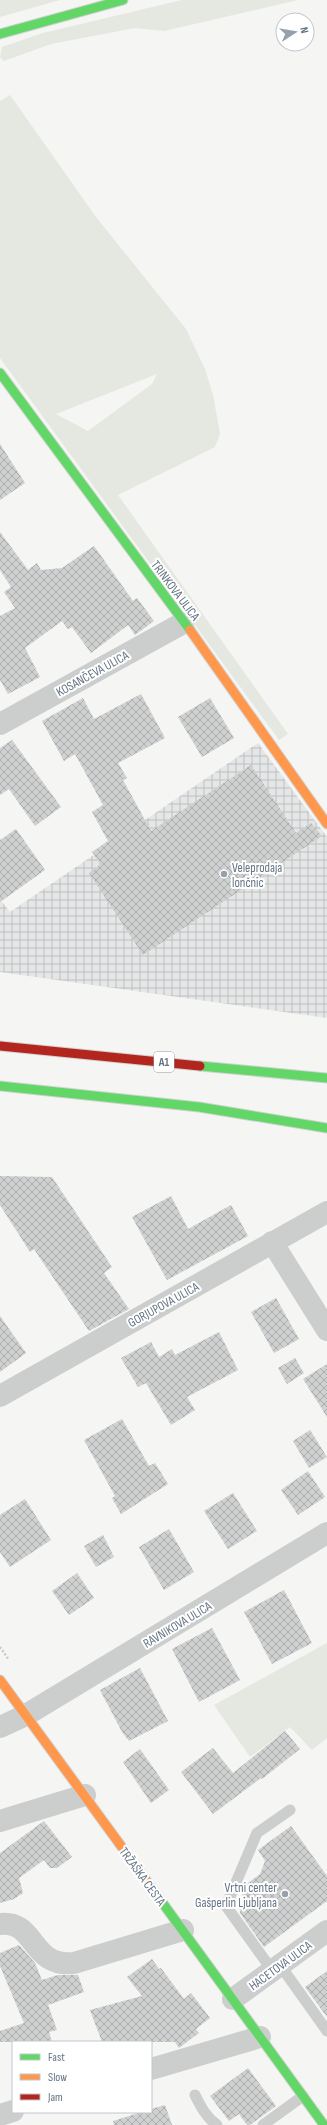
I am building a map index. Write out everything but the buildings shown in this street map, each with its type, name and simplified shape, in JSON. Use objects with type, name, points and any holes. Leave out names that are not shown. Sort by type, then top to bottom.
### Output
[{"type":"main road","points":[[0,34],[116,1]]},
{"type":"main road","name":"TRINKOVA ULICA","points":[[0,373],[183,623],[205,650],[327,824]]},
{"type":"main road","name":"A1","points":[[0,1046],[327,1078]]},
{"type":"main road","points":[[0,1086],[199,1107],[327,1128]]},
{"type":"main road","name":"TRŽAŠKA CESTA","points":[[0,1680],[303,2096],[323,2115]]},
{"type":"street","name":"KOSANČEVA ULICA","points":[[0,724],[183,623]]},
{"type":"street","name":"GORJUPOVA ULICA","points":[[0,1396],[327,1212]]},
{"type":"street","points":[[272,1242],[327,1330]]},
{"type":"street","name":"RAVNIKOVA ULICA","points":[[26,1715],[327,1533]]},
{"type":"street","points":[[0,1727],[26,1715]]},
{"type":"street","points":[[0,1821],[85,1795]]},
{"type":"street","points":[[0,1924],[8,1923],[22,1929],[46,1958],[61,1964],[74,1963],[183,1930]]},
{"type":"street","name":"HACETOVA ULICA","points":[[233,1999],[327,1931]]},
{"type":"street","points":[[152,2069],[260,2037]]},
{"type":"street","points":[[0,2115],[12,2111]]},
{"type":"lane","points":[[290,1810],[257,1833],[226,1906],[327,2031]]},
{"type":"lane","points":[[196,2095],[202,2109],[210,2120],[217,2125]]},
{"type":"lane","points":[[263,2125],[303,2096]]},
{"type":"shaded area","points":[[0,0],[60,0],[0,17]]},
{"type":"shaded area","points":[[182,0],[298,0],[164,31],[135,28],[51,44],[4,61],[0,57],[2,47],[43,33]]},
{"type":"shaded area","points":[[10,95],[96,217],[186,329],[205,369],[213,395],[220,434],[215,447],[118,495],[288,734],[279,740],[0,358],[0,101]],"holes":[[[157,374],[152,384],[88,431],[56,414]]]},
{"type":"shaded area","points":[[258,743],[327,837],[327,1018],[0,972],[0,899],[10,912]]},
{"type":"shaded area","points":[[327,1643],[327,1738],[312,1750],[290,1727],[250,1757],[214,1705]]},
{"type":"traffic: fast","points":[[0,34],[123,0]]},
{"type":"traffic: fast","points":[[0,373],[190,630]]},
{"type":"traffic: fast","points":[[200,1066],[327,1078]]},
{"type":"traffic: fast","points":[[0,1086],[199,1107],[327,1128]]},
{"type":"traffic: fast","points":[[151,1887],[324,2125]]},
{"type":"traffic: slow","points":[[190,630],[327,824]]},
{"type":"traffic: slow","points":[[0,1680],[151,1887]]},
{"type":"traffic: jam","points":[[0,1046],[200,1066]]},
{"type":"place","name":"Veleprodaja lončnic","points":[[224,874]]},
{"type":"place","name":"Vrtni center Gašperlin Ljubljana","points":[[285,1894]]}]
